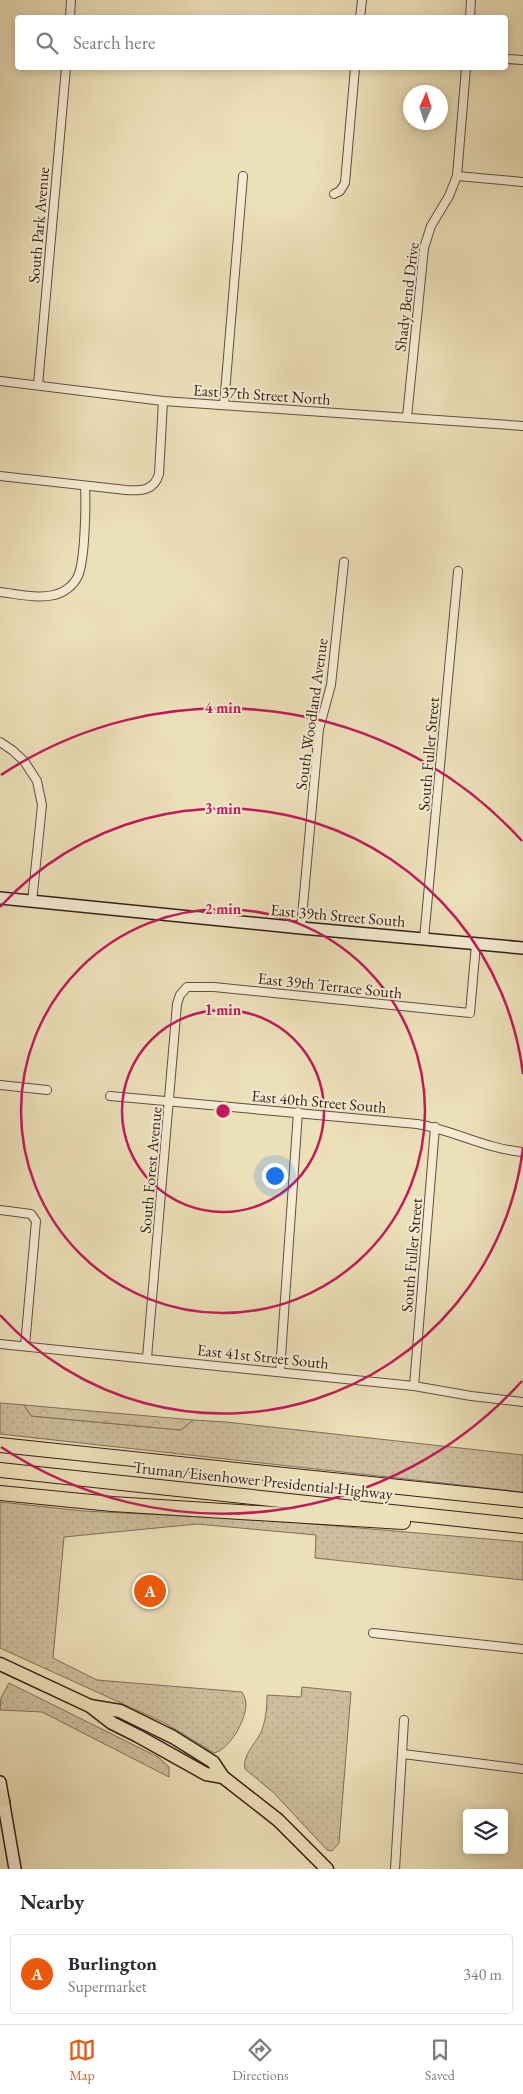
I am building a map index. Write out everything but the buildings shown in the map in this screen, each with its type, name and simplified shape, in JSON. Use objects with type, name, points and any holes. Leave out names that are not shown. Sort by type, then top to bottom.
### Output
[{"type":"highway","name":"Truman/Eisenhower Presidential Highway","points":[[0,1445],[523,1500]]},
{"type":"highway","name":"Truman/Eisenhower Presidential Highway","points":[[0,1470],[523,1526]]},
{"type":"highway","points":[[0,1493],[122,1504],[393,1521],[523,1526]]},
{"type":"main road","name":"East 39th Street South","points":[[0,898],[523,948]]},
{"type":"main road","points":[[0,1664],[90,1706],[120,1711],[173,1737],[213,1762],[224,1777],[278,1820],[327,1869]]},
{"type":"main road","points":[[0,1782],[1,1797],[15,1869]]},
{"type":"street","points":[[70,15],[71,0]]},
{"type":"street","points":[[360,15],[362,0]]},
{"type":"street","points":[[470,15],[471,0]]},
{"type":"street","points":[[508,59],[523,60]]},
{"type":"street","name":"South Park Avenue","points":[[38,385],[66,70]]},
{"type":"street","points":[[334,194],[340,192],[345,184],[356,70]]},
{"type":"street","name":"Shady Bend Drive","points":[[407,417],[424,248],[431,226],[449,196],[456,176],[466,70]]},
{"type":"street","points":[[224,405],[243,176]]},
{"type":"street","points":[[456,176],[523,182]]},
{"type":"street","name":"East 37th Street North","points":[[0,381],[162,403],[224,405],[523,426]]},
{"type":"street","points":[[0,476],[85,487],[140,491],[152,488],[157,482],[159,474],[162,403]]},
{"type":"street","points":[[0,592],[53,596],[63,592],[72,585],[78,576],[86,505],[85,487]]},
{"type":"street","name":"South Woodland Avenue","points":[[301,928],[319,729],[330,685],[344,562]]},
{"type":"street","name":"South Fuller Street","points":[[424,939],[458,571]]},
{"type":"street","points":[[0,742],[12,750],[29,768],[37,781],[42,805],[32,902]]},
{"type":"street","name":"East 39th Terrace South","points":[[187,987],[214,987],[470,1012],[476,944]]},
{"type":"street","name":"South Forest Avenue","points":[[147,1358],[177,1004],[180,995],[187,987]]},
{"type":"street","points":[[0,1085],[47,1090]]},
{"type":"street","name":"East 40th Street South","points":[[110,1096],[298,1112],[435,1127],[488,1145],[523,1152]]},
{"type":"street","points":[[280,1371],[298,1112]]},
{"type":"street","name":"South Fuller Street","points":[[414,1386],[435,1127]]},
{"type":"street","points":[[0,1210],[32,1214],[36,1220],[25,1346]]},
{"type":"street","name":"East 41st Street South","points":[[0,1344],[280,1371],[414,1386],[471,1396],[523,1402]]},
{"type":"street","points":[[374,1634],[523,1649]]},
{"type":"street","points":[[395,1869],[404,1720]]},
{"type":"street","points":[[403,1754],[523,1769]]},
{"type":"green space","points":[[0,1403],[24,1405],[31,1416],[181,1430],[193,1420],[226,1422],[523,1455],[523,1492],[0,1434]]},
{"type":"green space","points":[[24,1405],[193,1420],[181,1430],[31,1416]]},
{"type":"green space","points":[[0,1502],[84,1511],[266,1520],[523,1542],[523,1580],[315,1558],[316,1535],[197,1524],[64,1537],[53,1658],[97,1680],[242,1692],[246,1704],[240,1725],[226,1746],[214,1753],[165,1723],[0,1648]]},
{"type":"green space","points":[[9,1683],[158,1757],[169,1767],[169,1777],[42,1712],[0,1710],[1,1698]]},
{"type":"green space","points":[[302,1687],[351,1692],[339,1843],[332,1851],[327,1850],[274,1793],[245,1769],[248,1753],[260,1735],[263,1726],[267,1695],[301,1697]]},
{"type":"place","name":"Burlington","points":[[150,1591]]}]
